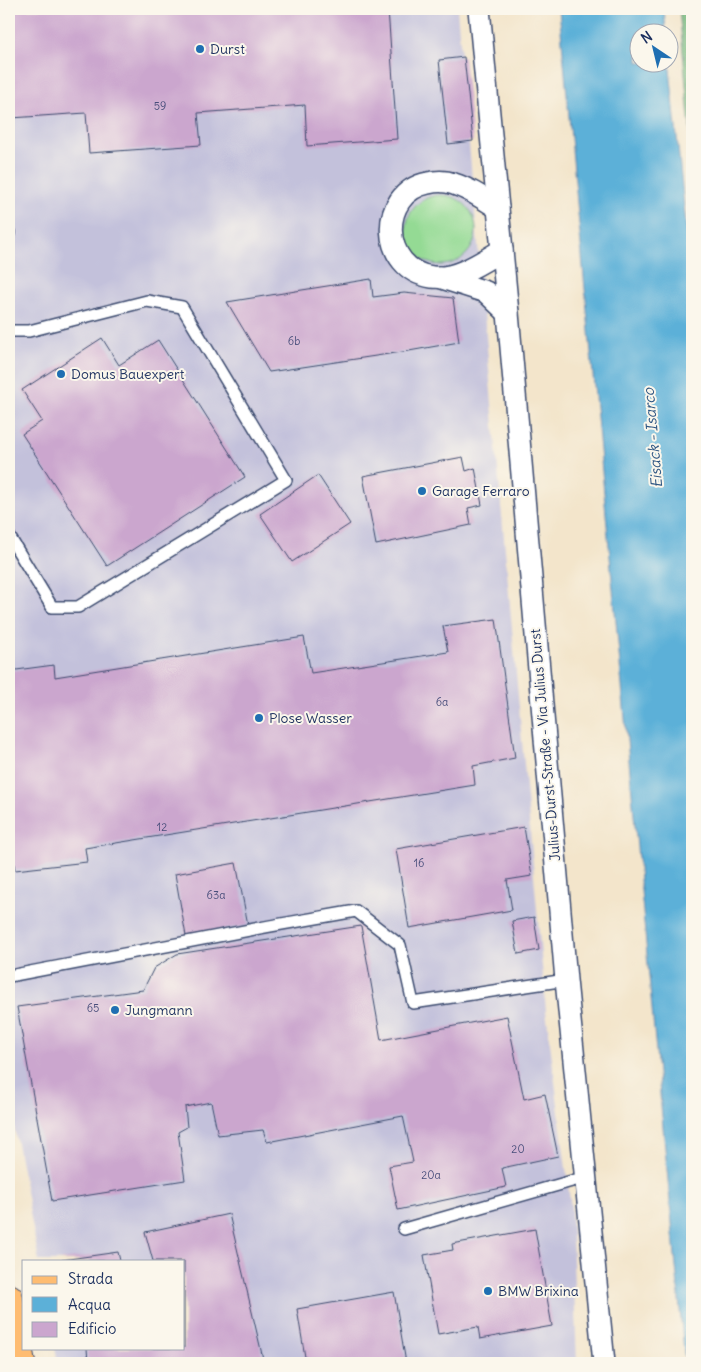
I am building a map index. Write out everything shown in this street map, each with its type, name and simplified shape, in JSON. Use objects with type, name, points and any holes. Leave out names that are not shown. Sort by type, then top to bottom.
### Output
[{"type":"main road","points":[[9,1298],[22,1363]]},
{"type":"street","name":"Julius-Durst-Straße - Via Julius Durst","points":[[479,9],[508,312],[566,980],[604,1363]]},
{"type":"street","points":[[498,208],[453,183],[437,181],[421,184],[406,193],[396,206],[391,222],[391,237],[395,251],[404,263],[416,272],[431,277],[439,277],[471,268],[502,250]]},
{"type":"street","points":[[439,277],[486,292],[508,312]]},
{"type":"lane","points":[[9,331],[29,330],[147,301],[182,307],[286,480],[78,606],[52,607],[9,536]]},
{"type":"lane","points":[[9,976],[356,911],[400,945],[413,1003],[566,980]]},
{"type":"lane","points":[[404,1229],[586,1177]]},
{"type":"shaded area","points":[[9,9],[457,9],[546,1011],[571,1208],[577,1363],[58,1363],[55,1350],[185,1350],[185,1260],[39,1260],[9,1100]]},
{"type":"green space","points":[[679,9],[692,9],[692,152]]},
{"type":"green space","points":[[434,195],[448,195],[461,201],[470,210],[476,223],[474,243],[466,255],[448,265],[434,265],[421,259],[412,250],[406,237],[406,223],[412,210],[421,201]]},
{"type":"water","name":"Eisack - Isarco","points":[[559,9],[664,9],[665,22],[628,22],[628,72],[670,72],[692,284],[692,1363],[685,1363]]},
{"type":"building","name":"Durst","points":[[9,9],[388,9],[397,139],[307,146],[305,105],[198,113],[201,145],[89,153],[86,113],[11,118]]},
{"type":"building","points":[[464,57],[473,141],[448,144],[439,60]]},
{"type":"building","points":[[371,279],[373,297],[404,293],[453,298],[459,342],[269,372],[227,302]]},
{"type":"building","points":[[102,338],[119,365],[158,340],[245,477],[107,566],[22,434],[42,421],[22,390]]},
{"type":"building","name":"Garage Ferraro","points":[[463,457],[466,471],[475,468],[482,505],[468,508],[471,525],[376,545],[363,476]]},
{"type":"building","points":[[318,475],[350,524],[292,562],[260,514]]},
{"type":"building","name":"Plose Wasser","points":[[496,619],[515,758],[473,766],[475,785],[85,848],[87,862],[15,870],[9,832],[9,671],[54,665],[55,677],[304,637],[311,673],[448,652],[443,626]]},
{"type":"building","points":[[524,827],[532,876],[507,880],[512,910],[409,928],[396,849]]},
{"type":"building","points":[[236,863],[248,925],[186,936],[175,874]]},
{"type":"building","points":[[534,917],[539,950],[518,954],[512,921]]},
{"type":"building","points":[[361,926],[381,1040],[507,1016],[524,1099],[545,1094],[558,1156],[502,1168],[506,1187],[398,1210],[389,1166],[413,1162],[403,1116],[267,1142],[263,1130],[218,1135],[211,1102],[185,1107],[187,1127],[178,1132],[185,1180],[52,1201],[17,1007],[143,990],[154,968],[177,954]]},
{"type":"building","points":[[229,1214],[264,1363],[88,1363],[87,1350],[185,1350],[185,1260],[153,1260],[145,1232]]},
{"type":"building","name":"BMW Brixina","points":[[535,1229],[552,1326],[480,1339],[478,1327],[438,1334],[424,1255],[453,1250],[452,1244]]},
{"type":"building","points":[[118,1252],[120,1260],[62,1260]]},
{"type":"building","points":[[394,1292],[406,1363],[306,1363],[297,1309]]},
{"type":"place","name":"Durst","points":[[200,49]]},
{"type":"place","name":"Domus Bauexpert","points":[[61,374]]},
{"type":"place","name":"Garage Ferraro","points":[[422,491]]},
{"type":"place","name":"Plose Wasser","points":[[259,718]]},
{"type":"place","name":"Jungmann","points":[[115,1010]]},
{"type":"place","name":"BMW Brixina","points":[[488,1291]]}]
